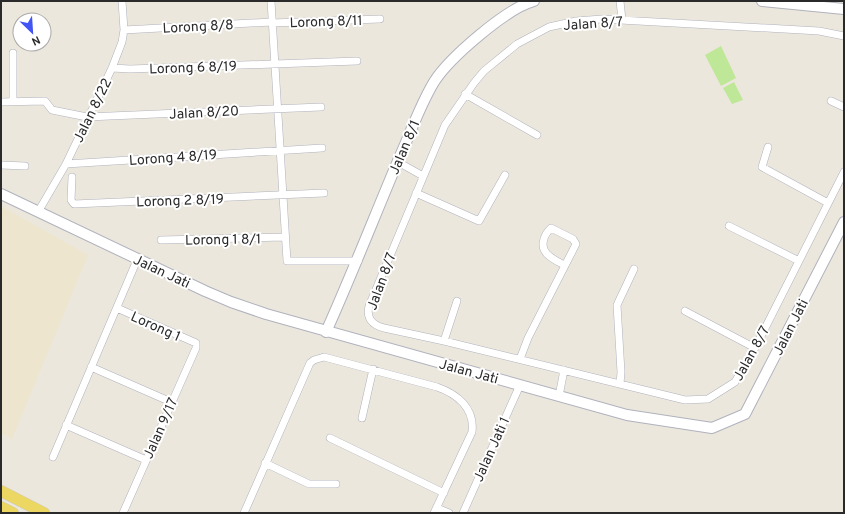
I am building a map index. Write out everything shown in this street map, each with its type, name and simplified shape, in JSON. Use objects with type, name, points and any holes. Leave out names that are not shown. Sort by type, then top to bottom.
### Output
[{"type":"main road","points":[[1,491],[44,513]]},
{"type":"main road","points":[[1,507],[13,513]]},
{"type":"street","name":"Jalan 8/22","points":[[38,212],[66,164],[87,117],[112,68],[122,42],[124,30],[122,1]]},
{"type":"street","points":[[270,1],[286,261],[358,261]]},
{"type":"street","name":"Jalan 8/1","points":[[326,332],[358,261],[425,98],[442,70],[454,58],[506,15],[516,8],[534,1]]},
{"type":"street","points":[[620,1],[622,20]]},
{"type":"street","points":[[762,1],[844,9]]},
{"type":"street","name":"Lorong 8/11","points":[[272,22],[380,19]]},
{"type":"street","name":"Jalan 8/7","points":[[844,36],[819,31],[622,20],[576,21],[539,31],[508,50],[484,71],[465,94],[446,125],[369,306],[368,316],[371,321],[379,327],[520,359],[685,400],[706,399],[734,384],[755,348],[844,172]]},
{"type":"street","name":"Lorong 8/8","points":[[124,30],[272,22]]},
{"type":"street","points":[[1,102],[13,102],[13,53]]},
{"type":"street","name":"Lorong 6 8/19","points":[[112,68],[130,69],[357,61]]},
{"type":"street","points":[[465,94],[537,135]]},
{"type":"street","name":"Jalan 8/20","points":[[13,102],[45,101],[52,110],[87,117],[321,107]]},
{"type":"street","points":[[831,101],[844,107]]},
{"type":"street","points":[[768,147],[762,167],[828,203]]},
{"type":"street","name":"Lorong 4 8/19","points":[[66,164],[322,148]]},
{"type":"street","points":[[398,162],[423,176]]},
{"type":"street","points":[[1,165],[25,166]]},
{"type":"street","points":[[416,193],[479,222],[506,175]]},
{"type":"street","name":"Lorong 2 8/19","points":[[72,177],[71,200],[72,203],[77,204],[324,193]]},
{"type":"street","name":"Jalan Jati","points":[[1,194],[137,260],[230,302],[326,332],[627,415],[709,428],[717,427],[743,415],[844,222]]},
{"type":"street","points":[[729,226],[799,261]]},
{"type":"street","points":[[520,359],[576,242],[561,232],[551,228],[543,241],[544,250],[550,258],[564,265]]},
{"type":"street","name":"Lorong 1 8/1","points":[[161,240],[285,237]]},
{"type":"street","points":[[53,457],[137,260]]},
{"type":"street","points":[[620,384],[621,372],[617,306],[634,269]]},
{"type":"street","points":[[444,341],[457,301]]},
{"type":"street","name":"Lorong 1","points":[[116,308],[196,343]]},
{"type":"street","points":[[685,311],[755,348]]},
{"type":"street","name":"Jalan 9/17","points":[[123,513],[196,348],[196,343]]},
{"type":"street","points":[[244,513],[310,363],[324,357],[373,369],[448,391],[462,401],[470,413],[473,425],[472,432],[436,510],[449,513]]},
{"type":"street","points":[[91,367],[171,402]]},
{"type":"street","points":[[362,418],[373,369]]},
{"type":"street","points":[[559,396],[564,370]]},
{"type":"street","name":"Jalan Jati 1","points":[[463,513],[520,385]]},
{"type":"street","points":[[66,425],[146,460]]},
{"type":"street","points":[[330,438],[444,493]]},
{"type":"street","points":[[265,463],[309,484],[336,484]]},
{"type":"shaded area","points":[[1,206],[88,255],[12,439],[1,433]]},
{"type":"green space","points":[[721,46],[736,78],[721,86],[705,55]]},
{"type":"green space","points":[[734,82],[743,100],[732,104],[723,88]]}]
